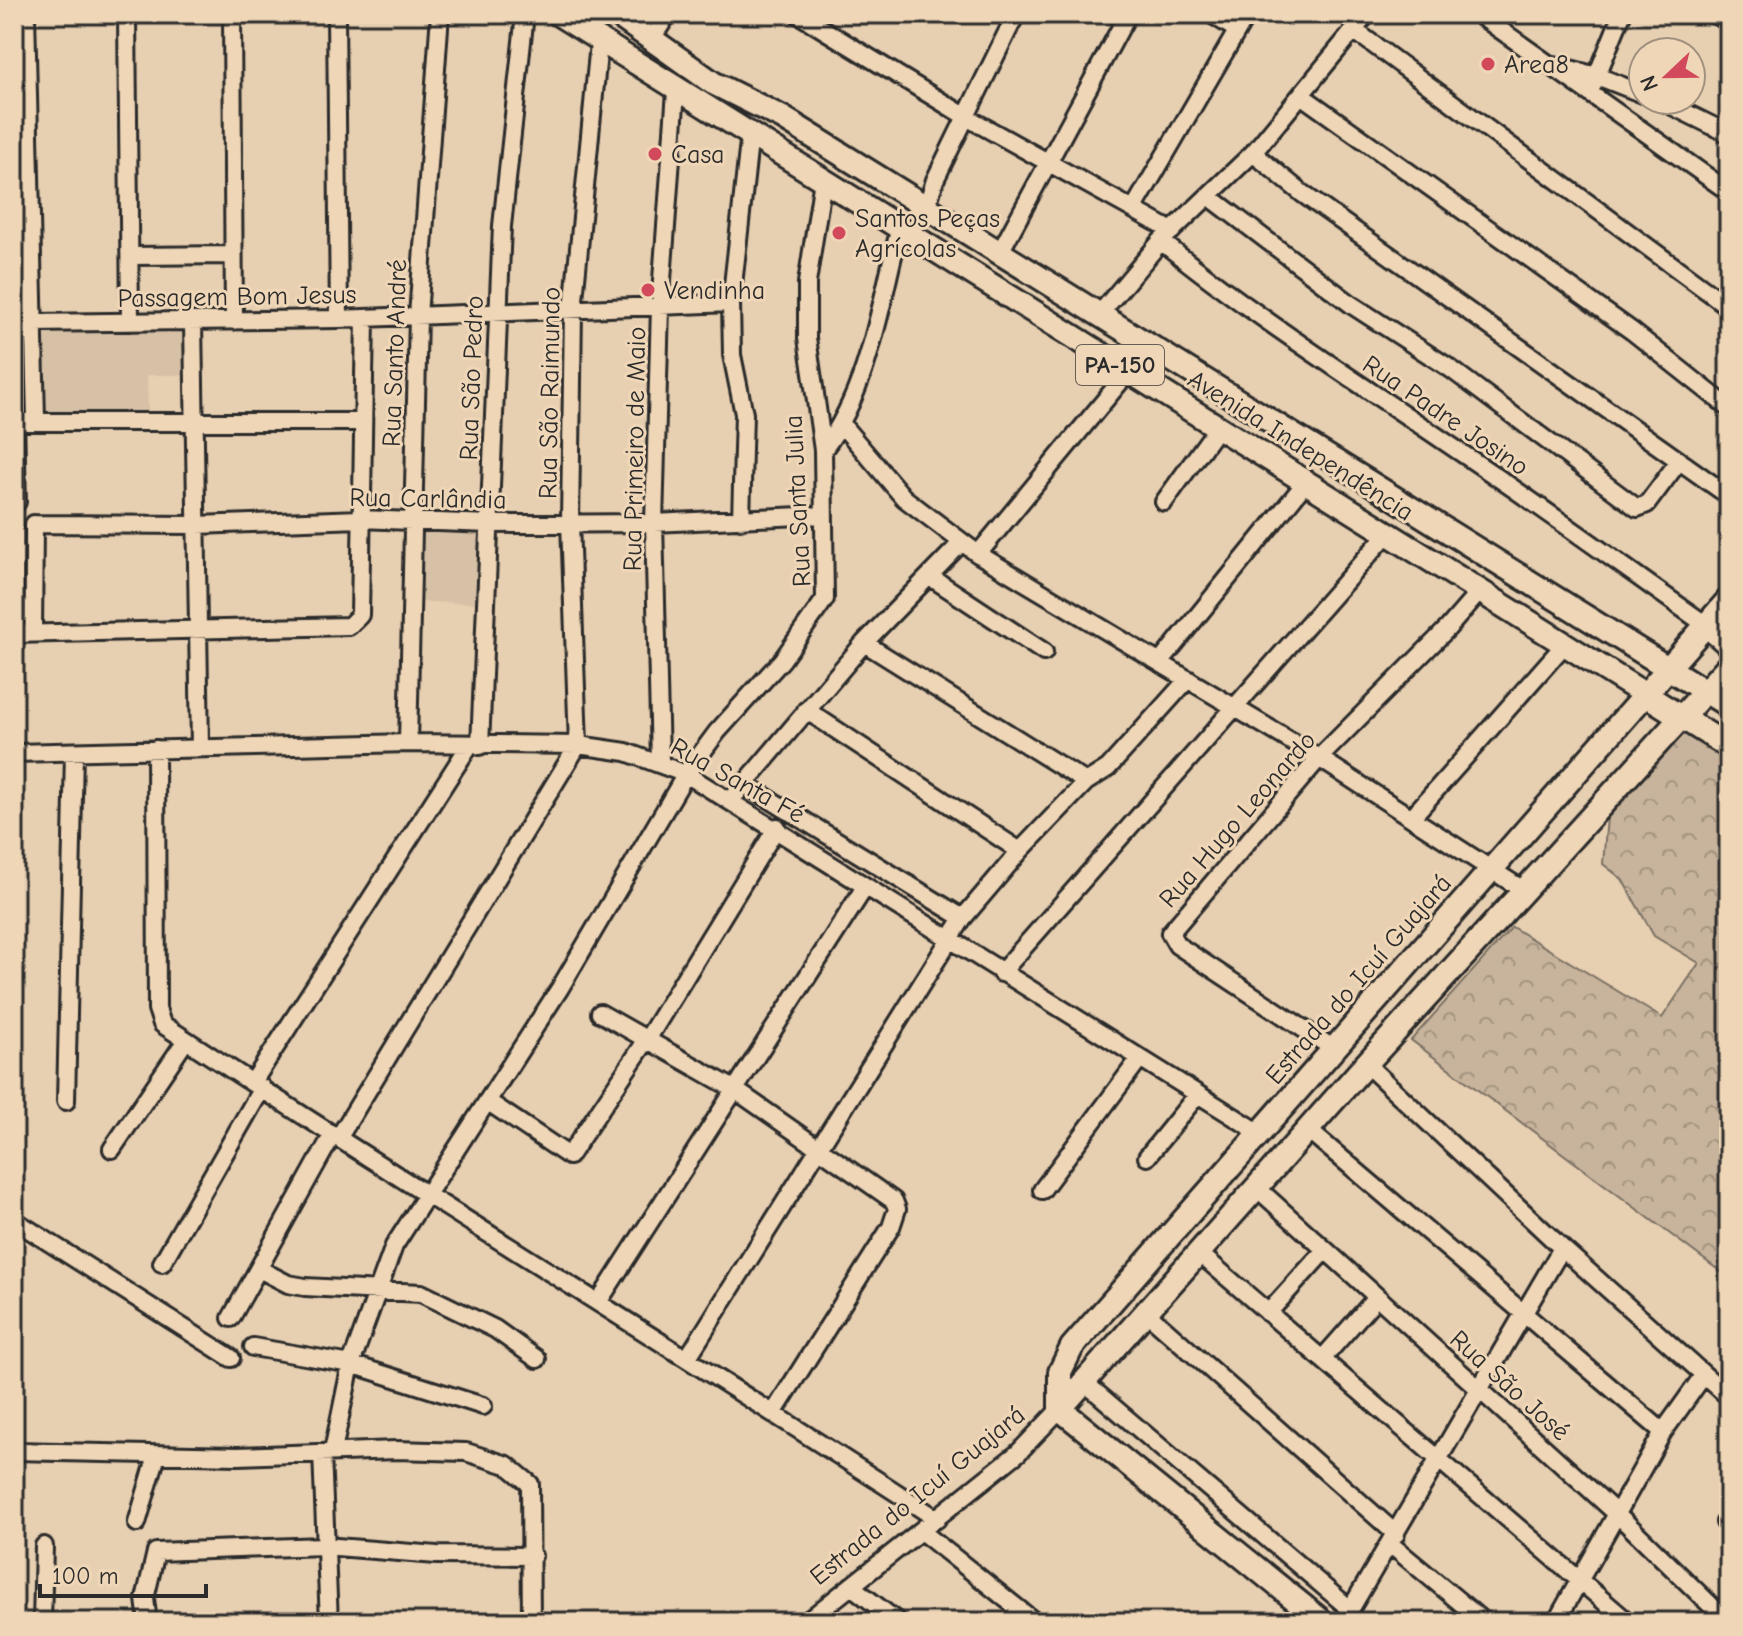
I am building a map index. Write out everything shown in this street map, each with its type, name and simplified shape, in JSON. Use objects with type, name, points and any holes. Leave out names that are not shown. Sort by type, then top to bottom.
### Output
[{"type":"main road","name":"Avenida Independência","points":[[558,14],[599,43],[750,133],[1729,747]]},
{"type":"main road","name":"Avenida Independência","points":[[616,14],[653,37],[713,83],[783,118],[1729,706]]},
{"type":"main road","points":[[1445,569],[1465,544]]},
{"type":"main road","name":"Estrada do Icuí Guajará","points":[[1060,1409],[1060,1372],[1072,1347],[1729,599]]},
{"type":"main road","points":[[1706,625],[1729,645]]},
{"type":"main road","name":"Estrada do Icuí Guajará","points":[[1060,1409],[1200,1254],[1307,1129],[1729,665]]},
{"type":"main road","points":[[1066,1359],[1074,1377],[1084,1382]]},
{"type":"main road","points":[[1060,1409],[1323,1622]]},
{"type":"street","points":[[26,14],[20,32],[33,251],[32,330],[36,419]]},
{"type":"street","points":[[127,14],[132,256],[130,322]]},
{"type":"street","points":[[232,14],[234,321]]},
{"type":"street","points":[[336,14],[339,319]]},
{"type":"street","name":"Rua Santo André","points":[[408,743],[418,316],[440,14]]},
{"type":"street","name":"Rua São Pedro","points":[[474,746],[490,524],[502,226],[525,14]]},
{"type":"street","points":[[653,37],[668,14]]},
{"type":"street","name":"Rua Padre Josino","points":[[798,14],[968,118],[1134,208],[1213,283],[1320,359],[1464,454],[1706,625]]},
{"type":"street","points":[[926,209],[935,180],[968,118],[1016,14]]},
{"type":"street","points":[[999,254],[1128,14]]},
{"type":"street","points":[[1211,14],[1237,30]]},
{"type":"street","points":[[1134,208],[1247,14]]},
{"type":"street","points":[[1478,14],[1729,190]]},
{"type":"street","points":[[1589,93],[1622,14]]},
{"type":"street","points":[[1715,14],[1729,22]]},
{"type":"street","points":[[1098,316],[1166,236],[1253,153],[1361,19],[1729,307]]},
{"type":"street","name":"Rua São Raimundo","points":[[578,745],[570,522],[573,308],[599,43]]},
{"type":"street","points":[[1545,63],[1597,76],[1627,88]]},
{"type":"street","name":"Rua Primeiro de Maio","points":[[660,761],[654,523],[660,307],[676,91]]},
{"type":"street","points":[[1302,96],[1632,331],[1729,408]]},
{"type":"street","points":[[1692,116],[1729,134]]},
{"type":"street","points":[[741,520],[744,414],[732,355],[731,303],[750,133]]},
{"type":"street","points":[[1253,153],[1325,210],[1729,496]]},
{"type":"street","name":"Rua Santa Julia","points":[[329,1622],[324,1546],[328,1452],[351,1364],[394,1246],[560,988],[686,774],[717,732],[782,660],[825,599],[823,450],[807,338],[807,283],[823,180]]},
{"type":"street","points":[[1210,197],[1315,278],[1451,369],[1637,508],[1647,504],[1679,461]]},
{"type":"street","points":[[823,450],[842,425],[860,377],[900,227]]},
{"type":"street","points":[[14,251],[33,251]]},
{"type":"street","points":[[132,256],[233,255]]},
{"type":"street","name":"Passagem Bom Jesus","points":[[14,338],[32,330],[130,322],[339,319],[731,303]]},
{"type":"street","points":[[14,634],[349,626],[360,615],[365,318]]},
{"type":"street","points":[[193,323],[200,747]]},
{"type":"street","points":[[978,554],[1129,371]]},
{"type":"street","points":[[33,633],[34,524],[15,502],[15,422],[36,419],[363,422]]},
{"type":"street","points":[[842,425],[904,498],[978,554],[1319,758],[1493,867],[1523,890]]},
{"type":"street","points":[[1164,502],[1218,427]]},
{"type":"street","points":[[1161,661],[1306,482]]},
{"type":"street","name":"Rua Carlândia","points":[[34,524],[197,525],[360,519],[490,524],[654,523],[822,515]]},
{"type":"street","points":[[1001,973],[1388,533]]},
{"type":"street","points":[[731,800],[864,643],[962,542]]},
{"type":"street","points":[[929,576],[1044,652]]},
{"type":"street","name":"Rua Hugo Leonardo","points":[[1334,1049],[1177,945],[1170,933],[1319,758],[1480,591]]},
{"type":"street","points":[[864,643],[1086,782]]},
{"type":"street","points":[[1412,817],[1565,644]]},
{"type":"street","points":[[688,1357],[963,918],[1020,851],[1086,782],[1108,768],[1188,679]]},
{"type":"street","points":[[806,710],[1020,851]]},
{"type":"street","name":"Rua Santa Fé","points":[[14,753],[408,743],[578,745],[604,747],[660,761],[777,827],[950,941],[1260,1133]]},
{"type":"street","points":[[231,1318],[336,1136],[578,745]]},
{"type":"street","points":[[162,1263],[258,1085],[474,746]]},
{"type":"street","points":[[156,749],[157,1009],[162,1024],[426,1195],[688,1357],[937,1519]]},
{"type":"street","points":[[66,1101],[74,753]]},
{"type":"street","points":[[743,783],[963,918]]},
{"type":"street","points":[[487,1101],[569,1156],[648,1038],[777,827]]},
{"type":"street","points":[[599,1301],[865,887]]},
{"type":"street","points":[[600,1013],[734,1089],[894,1201],[897,1209],[891,1227],[774,1412]]},
{"type":"street","points":[[112,1149],[186,1040]]},
{"type":"street","points":[[1042,1190],[1140,1058]]},
{"type":"street","points":[[1366,1064],[1562,1248],[1729,1397]]},
{"type":"street","points":[[1147,1157],[1198,1094]]},
{"type":"street","points":[[1307,1129],[1663,1432]]},
{"type":"street","name":"Rua São José","points":[[1257,1188],[1615,1512],[1728,1622]]},
{"type":"street","points":[[14,1220],[231,1358]]},
{"type":"street","points":[[1084,1382],[1346,1616],[1477,1388],[1562,1248]]},
{"type":"street","points":[[1268,1313],[1325,1250]]},
{"type":"street","points":[[1200,1254],[1628,1622]]},
{"type":"street","points":[[259,1269],[288,1284],[305,1287],[421,1293],[495,1329],[537,1359]]},
{"type":"street","points":[[1323,1358],[1376,1298]]},
{"type":"street","points":[[1146,1312],[1484,1622]]},
{"type":"street","points":[[253,1347],[351,1364],[483,1406]]},
{"type":"street","points":[[1556,1622],[1615,1512],[1663,1432],[1703,1376]]},
{"type":"street","name":"Estrada do Icuí Guajará","points":[[806,1622],[1018,1453],[1060,1409]]},
{"type":"street","points":[[14,1451],[157,1455],[466,1452],[507,1465],[530,1484],[533,1556],[531,1622]]},
{"type":"street","points":[[137,1523],[157,1455]]},
{"type":"street","points":[[921,1531],[1035,1622]]},
{"type":"street","points":[[42,1622],[44,1546]]},
{"type":"street","points":[[148,1622],[145,1599],[156,1552],[324,1546],[437,1555],[533,1556]]},
{"type":"street","points":[[851,1586],[898,1622]]},
{"type":"shaded area","points":[[188,330],[189,375],[147,375],[148,412],[44,415],[45,334]]},
{"type":"shaded area","points":[[422,532],[479,532],[479,603],[420,602]]},
{"type":"green space","points":[[1683,730],[1729,760],[1729,1278],[1411,1040],[1512,927],[1662,1018],[1699,963],[1654,936],[1622,879],[1603,864],[1607,817]]},
{"type":"place","name":"Area8","points":[[1488,64]]},
{"type":"place","name":"Casa","points":[[655,154]]},
{"type":"place","name":"Santos Peças Agrícolas","points":[[839,233]]},
{"type":"place","name":"Vendinha","points":[[648,290]]}]
